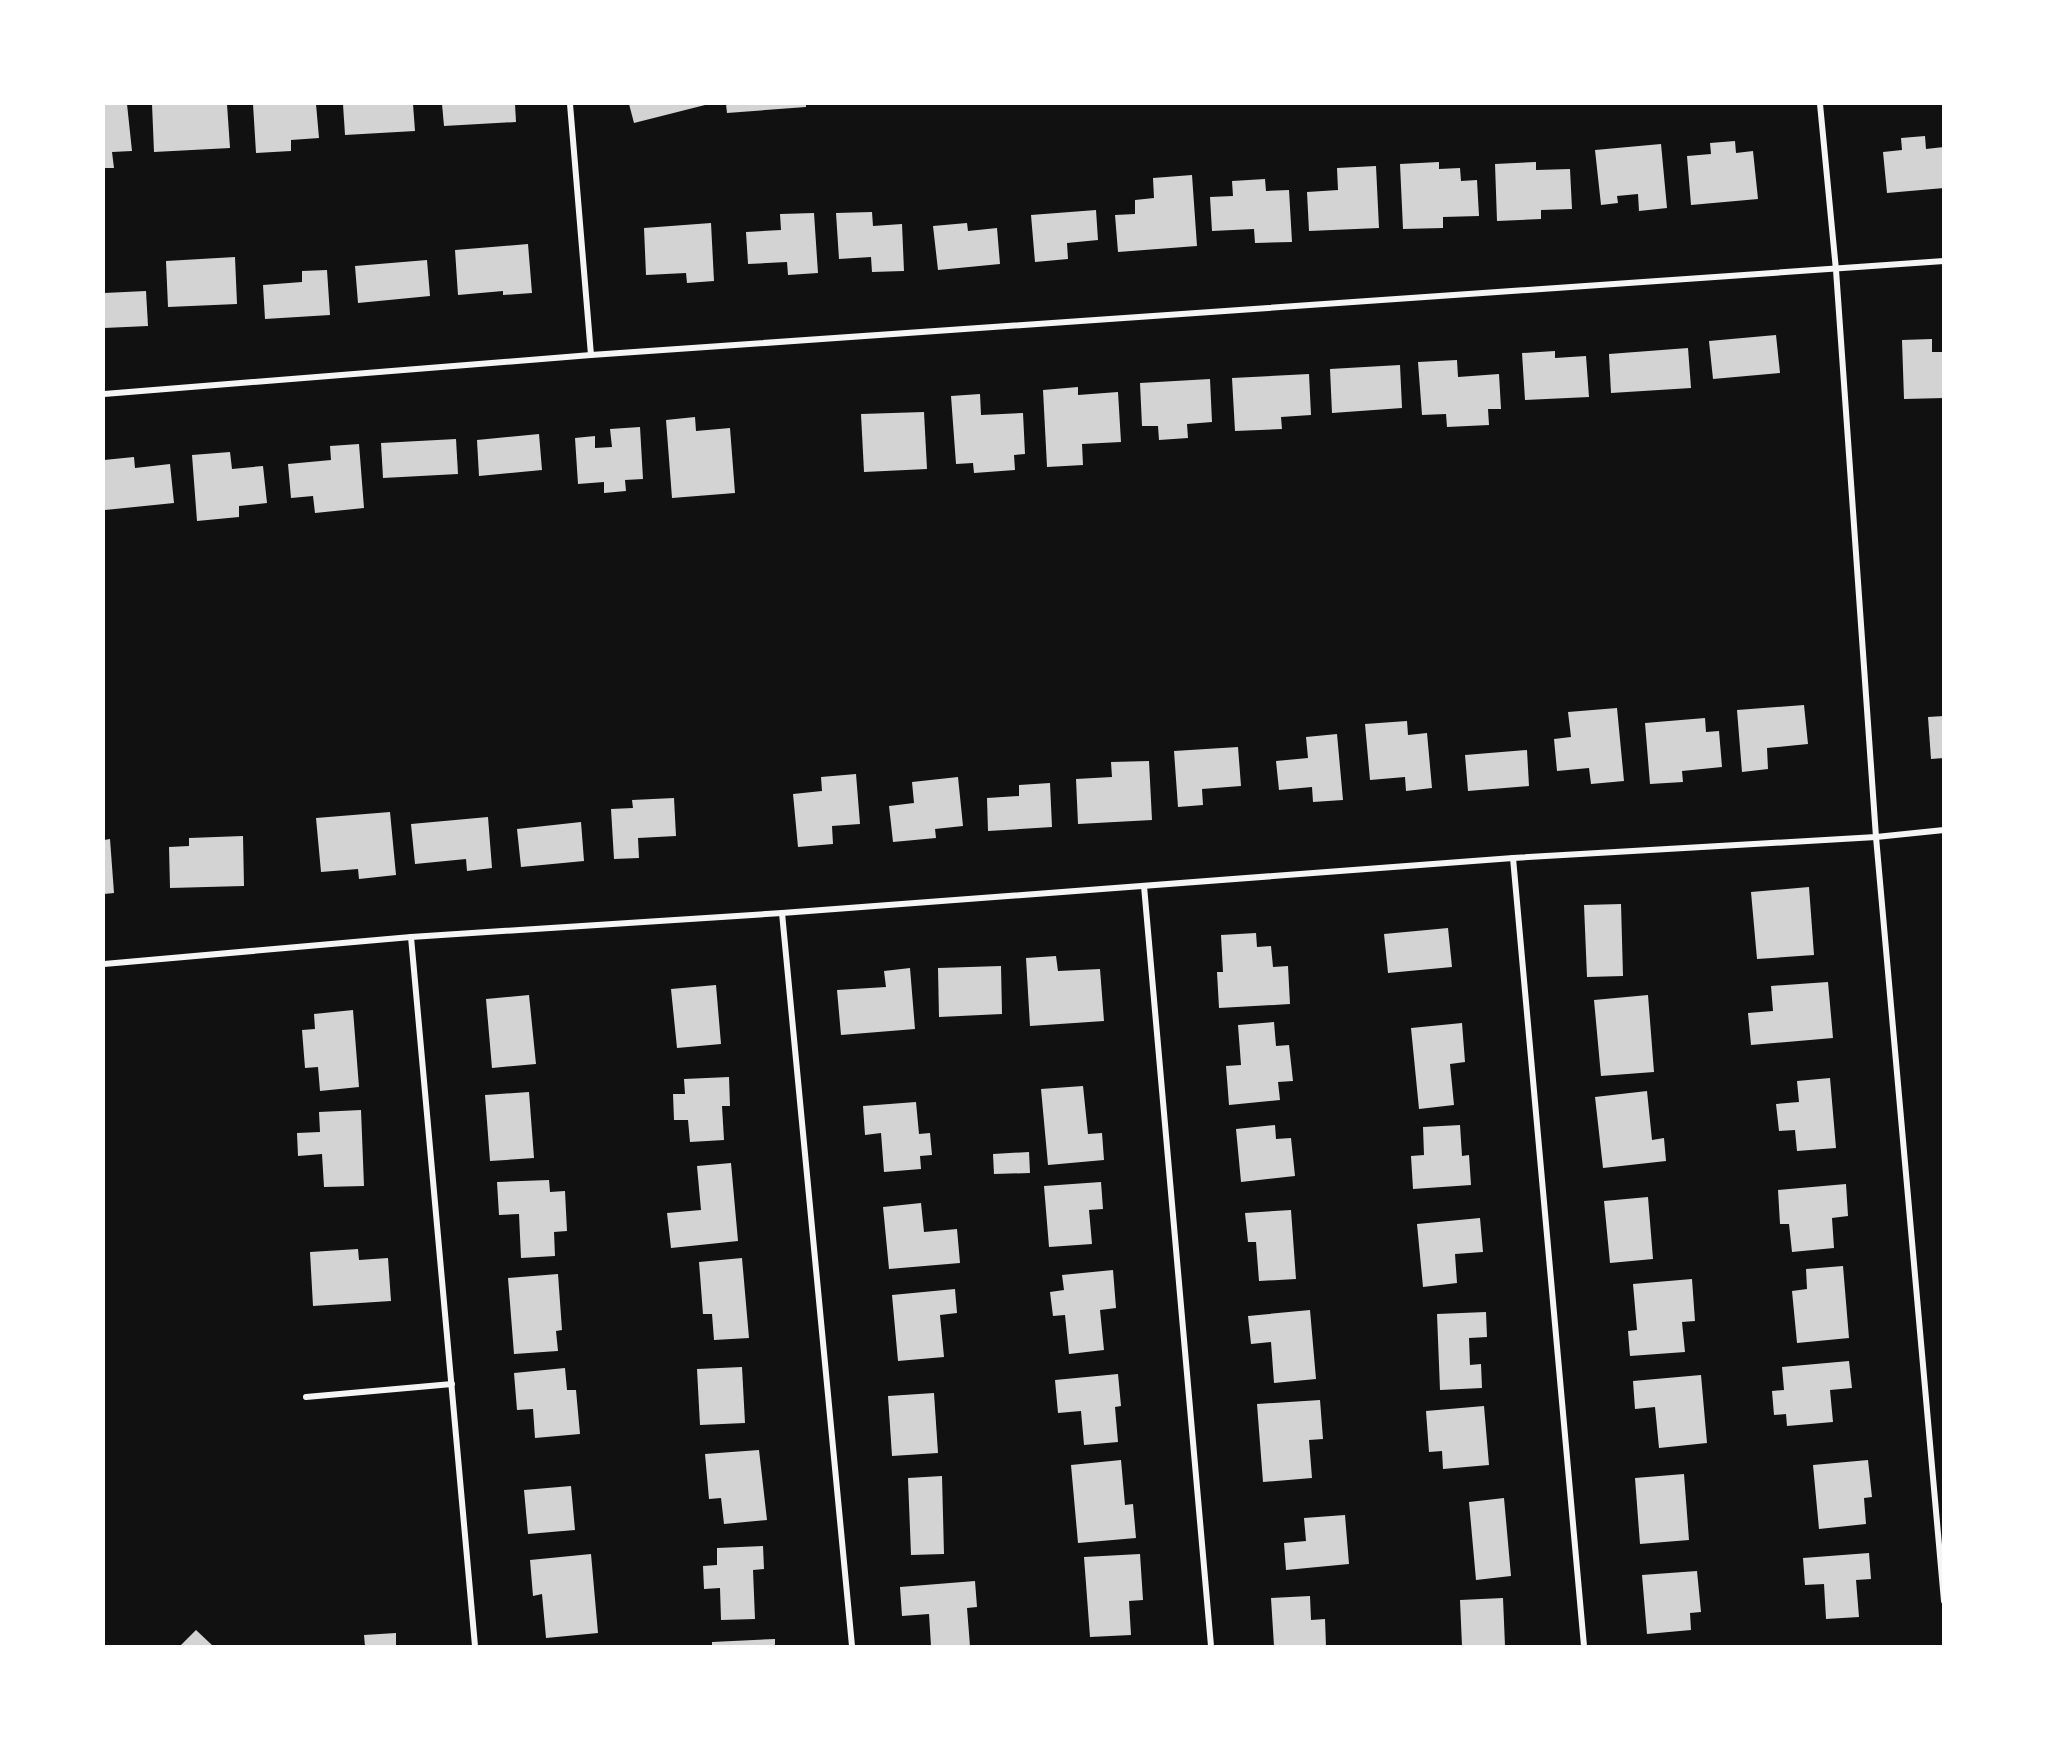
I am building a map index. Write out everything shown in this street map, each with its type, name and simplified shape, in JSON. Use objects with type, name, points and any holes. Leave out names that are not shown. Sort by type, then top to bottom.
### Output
[{"type":"street","points":[[570,104],[591,356]]},
{"type":"street","points":[[1820,104],[1836,270],[1876,837],[1944,1601]]},
{"type":"street","points":[[104,394],[591,356],[1944,261]]},
{"type":"street","points":[[104,964],[411,937],[782,914],[1513,858],[1876,837],[1944,830]]},
{"type":"street","points":[[1513,858],[1584,1647]]},
{"type":"street","points":[[1144,886],[1211,1647]]},
{"type":"street","points":[[782,914],[852,1647]]},
{"type":"street","points":[[411,937],[475,1647]]},
{"type":"street","points":[[306,1397],[452,1384]]},
{"type":"building","points":[[104,104],[127,104],[132,151],[112,152],[114,168],[104,168]]},
{"type":"building","points":[[152,104],[227,104],[230,148],[154,152]]},
{"type":"building","points":[[253,104],[316,104],[319,138],[291,140],[291,151],[256,153]]},
{"type":"building","points":[[343,104],[413,104],[415,131],[345,135]]},
{"type":"building","points":[[442,104],[515,104],[516,122],[444,126]]},
{"type":"building","points":[[629,104],[709,104],[634,123]]},
{"type":"building","points":[[726,104],[806,104],[806,107],[727,113]]},
{"type":"building","points":[[1925,136],[1926,149],[1944,147],[1944,188],[1887,193],[1883,152],[1902,150],[1901,138]]},
{"type":"building","points":[[1735,141],[1736,153],[1753,151],[1758,199],[1691,205],[1687,156],[1711,154],[1710,143]]},
{"type":"building","points":[[1661,144],[1667,208],[1639,211],[1638,194],[1617,196],[1618,203],[1601,205],[1595,150]]},
{"type":"building","points":[[1439,162],[1439,169],[1460,168],[1461,181],[1477,180],[1479,216],[1443,217],[1443,228],[1403,229],[1400,164]]},
{"type":"building","points":[[1536,162],[1536,170],[1570,169],[1572,209],[1541,210],[1541,219],[1497,221],[1495,164]]},
{"type":"building","points":[[1376,166],[1379,228],[1309,231],[1307,192],[1338,190],[1337,168]]},
{"type":"building","points":[[1192,175],[1197,246],[1118,252],[1115,215],[1135,214],[1135,200],[1154,198],[1153,178]]},
{"type":"building","points":[[1265,179],[1266,191],[1289,190],[1292,242],[1255,243],[1254,229],[1212,231],[1210,197],[1233,196],[1232,181]]},
{"type":"building","points":[[1096,210],[1098,240],[1067,243],[1068,259],[1035,262],[1031,215]]},
{"type":"building","points":[[872,212],[873,226],[902,224],[904,271],[872,272],[871,257],[839,259],[836,213]]},
{"type":"building","points":[[814,213],[818,273],[788,275],[787,262],[748,264],[746,232],[781,230],[780,214]]},
{"type":"building","points":[[711,223],[714,281],[687,283],[686,273],[646,275],[644,228]]},
{"type":"building","points":[[967,223],[968,231],[997,228],[1000,264],[938,270],[933,226]]},
{"type":"building","points":[[528,244],[532,293],[503,295],[503,291],[458,295],[455,250]]},
{"type":"building","points":[[235,257],[237,304],[168,307],[166,261]]},
{"type":"building","points":[[427,260],[430,296],[358,303],[355,266]]},
{"type":"building","points":[[327,270],[330,315],[265,319],[263,285],[302,282],[302,271]]},
{"type":"building","points":[[146,291],[148,326],[104,328],[104,293]]},
{"type":"building","points":[[1776,335],[1780,373],[1713,379],[1709,341]]},
{"type":"building","points":[[1932,339],[1932,352],[1944,352],[1944,398],[1904,399],[1902,340]]},
{"type":"building","points":[[1688,348],[1691,388],[1611,393],[1609,354]]},
{"type":"building","points":[[1555,351],[1555,358],[1586,356],[1589,397],[1525,400],[1522,353]]},
{"type":"building","points":[[1457,360],[1458,377],[1499,374],[1501,409],[1488,409],[1489,425],[1447,427],[1446,414],[1422,415],[1418,362]]},
{"type":"building","points":[[1400,365],[1402,408],[1332,413],[1330,369]]},
{"type":"building","points":[[1309,374],[1311,415],[1281,417],[1282,429],[1235,431],[1232,378]]},
{"type":"building","points":[[1210,379],[1212,422],[1187,424],[1188,438],[1159,440],[1158,426],[1142,426],[1140,383]]},
{"type":"building","points":[[1078,387],[1078,395],[1118,392],[1121,442],[1082,444],[1083,465],[1047,467],[1043,390]]},
{"type":"building","points":[[980,394],[981,415],[1023,413],[1025,454],[1014,455],[1015,470],[974,473],[973,463],[956,464],[951,396]]},
{"type":"building","points":[[924,412],[927,469],[864,472],[861,414]]},
{"type":"building","points":[[695,417],[696,431],[730,428],[735,493],[672,498],[666,420]]},
{"type":"building","points":[[640,427],[643,479],[625,480],[626,491],[604,493],[604,482],[578,484],[575,438],[595,436],[595,448],[612,447],[610,429]]},
{"type":"building","points":[[539,434],[542,470],[479,476],[477,440]]},
{"type":"building","points":[[456,439],[458,474],[383,478],[381,443]]},
{"type":"building","points":[[359,444],[364,508],[315,513],[313,496],[291,498],[288,464],[331,460],[330,446]]},
{"type":"building","points":[[230,452],[232,469],[263,466],[267,503],[239,506],[239,517],[197,521],[192,455]]},
{"type":"building","points":[[134,457],[135,468],[170,464],[174,503],[105,510],[104,460]]},
{"type":"building","points":[[1804,705],[1808,744],[1767,748],[1768,769],[1742,772],[1737,710]]},
{"type":"building","points":[[1617,708],[1624,781],[1591,784],[1589,768],[1557,771],[1554,739],[1571,737],[1568,712]]},
{"type":"building","points":[[1944,716],[1944,758],[1931,759],[1928,717]]},
{"type":"building","points":[[1705,718],[1706,732],[1719,731],[1722,767],[1682,771],[1683,782],[1650,784],[1645,723]]},
{"type":"building","points":[[1407,721],[1408,735],[1427,733],[1432,788],[1406,791],[1405,777],[1370,780],[1365,724]]},
{"type":"building","points":[[1337,734],[1343,800],[1313,802],[1312,787],[1279,790],[1276,761],[1308,758],[1306,737]]},
{"type":"building","points":[[1238,747],[1241,786],[1202,789],[1203,805],[1178,807],[1174,751]]},
{"type":"building","points":[[1527,750],[1529,786],[1468,791],[1465,755]]},
{"type":"building","points":[[1149,761],[1152,820],[1078,824],[1076,779],[1112,777],[1111,762]]},
{"type":"building","points":[[856,774],[860,824],[832,826],[833,844],[798,847],[793,794],[822,791],[821,777]]},
{"type":"building","points":[[958,777],[963,826],[935,829],[936,838],[893,842],[889,806],[914,803],[912,782]]},
{"type":"building","points":[[1050,783],[1052,827],[988,831],[987,798],[1019,796],[1019,785]]},
{"type":"building","points":[[674,798],[676,836],[638,838],[639,858],[614,859],[611,809],[633,808],[632,800]]},
{"type":"building","points":[[390,812],[396,875],[359,879],[358,869],[321,872],[316,818]]},
{"type":"building","points":[[488,817],[492,868],[467,871],[466,859],[415,864],[411,824]]},
{"type":"building","points":[[581,822],[584,861],[521,867],[517,829]]},
{"type":"building","points":[[243,836],[244,886],[170,888],[169,847],[189,846],[189,838]]},
{"type":"building","points":[[110,839],[114,893],[104,894],[104,840]]},
{"type":"building","points":[[1809,887],[1814,955],[1757,959],[1751,892]]},
{"type":"building","points":[[1621,904],[1623,976],[1587,977],[1584,905]]},
{"type":"building","points":[[1448,928],[1452,967],[1388,973],[1384,934]]},
{"type":"building","points":[[1256,933],[1257,947],[1271,946],[1273,967],[1288,966],[1290,1004],[1219,1008],[1217,972],[1223,972],[1221,935]]},
{"type":"building","points":[[1056,956],[1058,971],[1100,969],[1104,1021],[1030,1026],[1026,958]]},
{"type":"building","points":[[1001,966],[1002,1014],[939,1017],[938,968]]},
{"type":"building","points":[[910,968],[915,1029],[841,1035],[837,990],[886,987],[884,971]]},
{"type":"building","points":[[1828,982],[1833,1038],[1751,1045],[1748,1013],[1773,1011],[1771,986]]},
{"type":"building","points":[[716,985],[721,1044],[677,1048],[671,989]]},
{"type":"building","points":[[529,995],[536,1064],[492,1068],[486,999]]},
{"type":"building","points":[[1648,995],[1654,1072],[1601,1076],[1594,1000]]},
{"type":"building","points":[[353,1010],[359,1087],[320,1091],[318,1067],[305,1068],[302,1030],[315,1029],[314,1014]]},
{"type":"building","points":[[1274,1022],[1276,1046],[1289,1045],[1293,1081],[1278,1082],[1280,1100],[1229,1105],[1226,1066],[1241,1065],[1238,1025]]},
{"type":"building","points":[[1462,1023],[1465,1062],[1450,1064],[1454,1105],[1419,1109],[1411,1028]]},
{"type":"building","points":[[729,1077],[730,1106],[722,1106],[724,1140],[690,1142],[688,1120],[674,1120],[673,1094],[685,1094],[684,1079]]},
{"type":"building","points":[[1830,1078],[1836,1148],[1797,1151],[1795,1130],[1779,1131],[1776,1104],[1799,1102],[1797,1081]]},
{"type":"building","points":[[1083,1086],[1088,1134],[1102,1133],[1104,1160],[1048,1165],[1041,1089]]},
{"type":"building","points":[[1647,1091],[1652,1140],[1664,1138],[1666,1161],[1603,1168],[1595,1097]]},
{"type":"building","points":[[529,1092],[534,1158],[490,1161],[485,1095]]},
{"type":"building","points":[[916,1102],[919,1134],[930,1133],[932,1155],[920,1156],[921,1169],[884,1172],[881,1133],[865,1135],[863,1106]]},
{"type":"building","points":[[361,1110],[364,1186],[324,1187],[322,1154],[298,1156],[297,1133],[320,1132],[319,1112]]},
{"type":"building","points":[[1275,1125],[1276,1139],[1291,1138],[1295,1176],[1241,1182],[1236,1129]]},
{"type":"building","points":[[1460,1125],[1462,1156],[1469,1155],[1471,1185],[1413,1189],[1411,1156],[1424,1155],[1423,1127]]},
{"type":"building","points":[[1029,1152],[1030,1173],[994,1174],[993,1154]]},
{"type":"building","points":[[731,1163],[738,1241],[671,1248],[667,1213],[701,1210],[697,1166]]},
{"type":"building","points":[[549,1180],[550,1192],[565,1191],[567,1231],[554,1232],[555,1256],[521,1258],[519,1214],[499,1215],[497,1182]]},
{"type":"building","points":[[1101,1182],[1103,1209],[1089,1210],[1092,1244],[1049,1247],[1044,1186]]},
{"type":"building","points":[[1846,1184],[1848,1216],[1832,1218],[1834,1248],[1792,1252],[1789,1224],[1780,1224],[1778,1190]]},
{"type":"building","points":[[1648,1197],[1653,1259],[1610,1263],[1604,1201]]},
{"type":"building","points":[[921,1203],[924,1232],[957,1229],[960,1263],[889,1269],[883,1207]]},
{"type":"building","points":[[1291,1210],[1296,1279],[1259,1281],[1256,1242],[1248,1242],[1245,1213]]},
{"type":"building","points":[[1480,1218],[1483,1252],[1455,1254],[1457,1283],[1423,1287],[1417,1224]]},
{"type":"building","points":[[358,1249],[359,1260],[388,1258],[391,1301],[313,1306],[310,1252]]},
{"type":"building","points":[[742,1258],[749,1338],[714,1340],[712,1314],[703,1314],[699,1262]]},
{"type":"building","points":[[1843,1266],[1849,1338],[1797,1343],[1792,1291],[1807,1289],[1806,1269]]},
{"type":"building","points":[[1113,1270],[1116,1308],[1100,1310],[1104,1350],[1069,1354],[1065,1315],[1053,1316],[1050,1292],[1064,1290],[1062,1275]]},
{"type":"building","points":[[558,1274],[562,1330],[556,1331],[558,1351],[514,1354],[508,1278]]},
{"type":"building","points":[[1692,1279],[1695,1321],[1682,1322],[1685,1352],[1630,1356],[1628,1331],[1637,1330],[1633,1284]]},
{"type":"building","points":[[955,1289],[957,1313],[940,1315],[944,1357],[898,1361],[892,1295]]},
{"type":"building","points":[[1310,1310],[1316,1379],[1274,1383],[1271,1342],[1251,1344],[1248,1316]]},
{"type":"building","points":[[1486,1312],[1487,1337],[1469,1338],[1470,1365],[1481,1364],[1482,1388],[1440,1390],[1437,1314]]},
{"type":"building","points":[[1849,1361],[1852,1388],[1830,1390],[1833,1422],[1787,1426],[1786,1414],[1774,1415],[1772,1391],[1784,1390],[1782,1367]]},
{"type":"building","points":[[742,1367],[745,1423],[700,1425],[697,1369]]},
{"type":"building","points":[[565,1368],[567,1390],[576,1390],[580,1434],[535,1438],[533,1409],[517,1410],[514,1373]]},
{"type":"building","points":[[1118,1374],[1121,1406],[1115,1407],[1118,1442],[1084,1445],[1081,1411],[1058,1413],[1055,1380]]},
{"type":"building","points":[[1701,1375],[1707,1443],[1659,1448],[1655,1407],[1635,1409],[1633,1381]]},
{"type":"building","points":[[934,1393],[938,1453],[892,1456],[888,1396]]},
{"type":"building","points":[[1320,1400],[1323,1439],[1309,1440],[1312,1478],[1263,1482],[1257,1404]]},
{"type":"building","points":[[1484,1406],[1489,1465],[1443,1469],[1442,1451],[1429,1452],[1426,1411]]},
{"type":"building","points":[[759,1450],[767,1520],[724,1524],[721,1498],[709,1499],[705,1454]]},
{"type":"building","points":[[1121,1460],[1125,1505],[1133,1504],[1136,1538],[1078,1543],[1071,1465]]},
{"type":"building","points":[[1868,1460],[1872,1497],[1864,1498],[1866,1524],[1819,1529],[1813,1465]]},
{"type":"building","points":[[1684,1474],[1689,1540],[1640,1544],[1635,1478]]},
{"type":"building","points":[[942,1476],[944,1554],[911,1555],[908,1478]]},
{"type":"building","points":[[571,1486],[575,1530],[528,1534],[524,1490]]},
{"type":"building","points":[[1504,1498],[1511,1576],[1476,1580],[1469,1502]]},
{"type":"building","points":[[1345,1515],[1349,1564],[1286,1570],[1284,1543],[1306,1541],[1304,1518]]},
{"type":"building","points":[[763,1546],[764,1569],[753,1570],[755,1619],[721,1620],[720,1588],[704,1589],[703,1566],[717,1565],[717,1548]]},
{"type":"building","points":[[1869,1553],[1871,1579],[1856,1580],[1859,1617],[1826,1619],[1824,1584],[1805,1585],[1803,1558]]},
{"type":"building","points":[[591,1554],[598,1633],[546,1638],[542,1594],[533,1596],[530,1560]]},
{"type":"building","points":[[1140,1554],[1143,1600],[1129,1601],[1131,1635],[1090,1637],[1084,1557]]},
{"type":"building","points":[[1697,1571],[1701,1612],[1690,1613],[1691,1630],[1647,1634],[1642,1575]]},
{"type":"building","points":[[975,1581],[977,1607],[967,1608],[970,1646],[931,1646],[929,1614],[902,1616],[900,1587]]},
{"type":"building","points":[[1310,1596],[1311,1620],[1325,1619],[1326,1646],[1274,1646],[1271,1598]]},
{"type":"building","points":[[1503,1598],[1505,1646],[1462,1646],[1460,1600]]},
{"type":"building","points":[[196,1630],[213,1646],[180,1646]]},
{"type":"building","points":[[396,1633],[396,1646],[365,1646],[364,1635]]},
{"type":"building","points":[[775,1639],[775,1646],[712,1646],[712,1642]]}]
